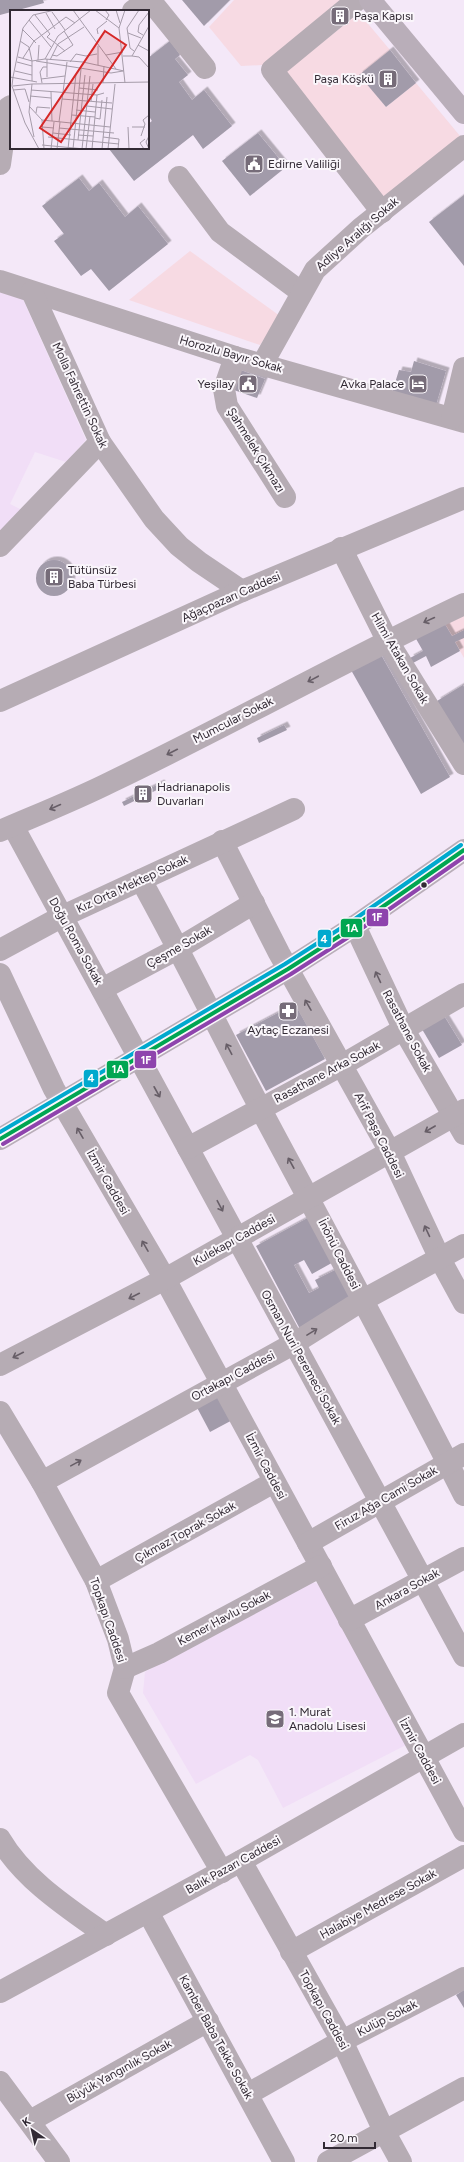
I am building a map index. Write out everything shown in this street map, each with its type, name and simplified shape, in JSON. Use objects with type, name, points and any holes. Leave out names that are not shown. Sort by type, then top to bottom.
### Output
[{"type":"main road","points":[[370,0],[464,113]]},
{"type":"main road","points":[[0,1139],[288,969],[355,926],[464,850]]},
{"type":"street","points":[[134,10],[149,0],[206,68]]},
{"type":"street","points":[[357,0],[272,70],[382,212]]},
{"type":"street","points":[[0,164],[6,106]]},
{"type":"street","name":"Adliye Aralığı Sokak","points":[[263,363],[301,292],[315,270],[382,212],[464,146]]},
{"type":"street","points":[[178,177],[220,232],[301,292]]},
{"type":"street","name":"Horozlu Bayır Sokak","points":[[0,281],[235,357],[263,363],[458,420]]},
{"type":"street","name":"Molla Fahrettin Sokak","points":[[32,292],[100,442],[154,519],[179,546],[199,562],[242,591]]},
{"type":"street","name":"Şahmelek Çıkmazı","points":[[235,357],[224,390],[227,406],[285,497]]},
{"type":"street","points":[[458,420],[464,368]]},
{"type":"street","points":[[0,546],[100,442]]},
{"type":"street","name":"Ağaçpazarı Caddesi","points":[[0,701],[242,591],[464,498]]},
{"type":"street","name":"Hilmi Atakan Sokak","points":[[342,548],[387,640],[464,764]]},
{"type":"street","name":"Mumcular Sokak","points":[[6,829],[110,783],[243,716],[387,640],[464,604]]},
{"type":"street","name":"Kız Orta Mektep Sokak","points":[[0,950],[63,916],[222,841],[294,809]]},
{"type":"street","name":"Doğu Roma Sokak","points":[[6,829],[63,916],[139,1057]]},
{"type":"street","name":"Arif Paşa Caddesi","points":[[222,841],[288,969],[390,1152],[440,1259],[464,1303]]},
{"type":"street","name":"İnönü Caddesi","points":[[141,880],[179,948],[211,1014],[363,1300],[456,1458],[464,1495]]},
{"type":"street","name":"Çeşme Sokak","points":[[102,989],[179,948],[254,903]]},
{"type":"street","name":"Rasathane Sokak","points":[[355,926],[404,1030],[461,1120]]},
{"type":"street","name":"İzmir Caddesi","points":[[0,974],[62,1103],[165,1279],[464,1831]]},
{"type":"street","name":"Rasathane Arka Sokak","points":[[188,1148],[260,1107],[342,1065],[464,994]]},
{"type":"street","name":"Osman Nuri Peremeci Sokak","points":[[139,1057],[293,1344],[424,1580],[464,1656]]},
{"type":"street","name":"Kulekapı Caddesi","points":[[0,1365],[165,1279],[390,1152],[461,1120]]},
{"type":"street","name":"Ortakapı Caddesi","points":[[42,1482],[221,1382],[293,1344],[363,1300],[464,1245]]},
{"type":"street","name":"Topkapı Caddesi","points":[[0,1412],[42,1482],[96,1581],[118,1639],[125,1668],[118,1693],[222,1872]]},
{"type":"street","name":"Firuz Ağa Cami Sokak","points":[[308,1543],[456,1458]]},
{"type":"street","name":"Çıkmaz Toprak Sokak","points":[[96,1581],[274,1482]]},
{"type":"street","name":"Ankara Sokak","points":[[349,1620],[464,1558]]},
{"type":"street","name":"Kemer Havlu Sokak","points":[[125,1668],[159,1653],[321,1566]]},
{"type":"street","name":"Balık Pazarı Caddesi","points":[[0,1992],[222,1872],[464,1734]]},
{"type":"street","points":[[3,1850],[30,1877],[106,1935]]},
{"type":"street","name":"Halabiye Medrese Sokak","points":[[291,1952],[464,1856]]},
{"type":"street","name":"Topkapı Caddesi","points":[[241,1861],[342,2041],[384,2131],[401,2162]]},
{"type":"street","name":"Kamber Baba Tekke Sokak","points":[[148,1912],[284,2162]]},
{"type":"street","name":"Kulüp Sokak","points":[[248,2094],[342,2041],[464,1978]]},
{"type":"street","name":"Büyük Yangınlık Sokak","points":[[30,2121],[208,2022]]},
{"type":"street","points":[[0,2082],[59,2162]]},
{"type":"street","points":[[328,2162],[464,2088]]},
{"type":"shaded area","points":[[234,0],[344,0],[263,65],[241,66],[209,27]]},
{"type":"shaded area","points":[[359,13],[390,50],[360,75],[386,107],[416,83],[460,136],[383,198],[283,74]]},
{"type":"shaded area","points":[[190,251],[280,316],[260,345],[129,300]]},
{"type":"shaded area","points":[[0,291],[22,297],[86,440],[66,462],[35,452],[10,504],[22,510],[0,533]]},
{"type":"shaded area","points":[[464,611],[464,658],[443,621]]},
{"type":"shaded area","name":"1. Murat Anadolu Lisesi","points":[[307,1581],[319,1584],[406,1745],[283,1808],[258,1760],[250,1755],[196,1784],[143,1693],[145,1672]]},
{"type":"building","points":[[0,0],[43,0],[44,3],[18,10],[10,10],[10,12],[0,15]]},
{"type":"building","points":[[182,0],[230,0],[204,26]]},
{"type":"building","points":[[170,41],[180,55],[175,59],[188,75],[179,82],[192,100],[204,90],[232,126],[203,149],[193,135],[134,181],[109,149],[149,149],[149,123],[152,121],[149,116],[149,57]]},
{"type":"building","name":"Paşa Köşkü","points":[[390,50],[416,83],[386,107],[359,75]]},
{"type":"building","name":"Edirne Valiliği","points":[[258,133],[286,167],[250,196],[222,161]]},
{"type":"building","points":[[79,178],[89,191],[99,183],[125,217],[138,206],[168,244],[109,291],[91,269],[81,276],[54,241],[64,234],[42,206]]},
{"type":"building","points":[[464,195],[464,266],[429,222]]},
{"type":"building","name":"Avka Palace","points":[[414,361],[446,371],[434,412],[391,396],[399,370],[411,372]]},
{"type":"building","name":"Yeşilay","points":[[238,369],[265,379],[257,398],[231,389]]},
{"type":"building","name":"Tütünsüz Baba Türbesi","points":[[58,560],[67,565],[71,571],[71,585],[67,591],[58,596],[50,596],[41,591],[37,585],[36,574],[41,565],[47,561]]},
{"type":"building","points":[[443,621],[452,636],[464,630],[464,638],[455,642],[460,651],[431,667],[426,656],[413,663],[410,658],[423,651],[415,637]]},
{"type":"building","points":[[380,653],[450,777],[421,794],[351,670]]},
{"type":"building","points":[[463,685],[464,687],[464,746],[437,701]]},
{"type":"building","points":[[284,725],[287,730],[259,743],[257,738]]},
{"type":"building","name":"Hadrianapolis Duvarları","points":[[161,783],[163,787],[124,806],[122,802]]},
{"type":"building","points":[[295,1004],[325,1059],[266,1091],[236,1035]]},
{"type":"building","points":[[441,1011],[462,1045],[439,1058],[419,1024]]},
{"type":"building","points":[[313,1215],[337,1260],[312,1274],[304,1260],[294,1265],[309,1293],[319,1288],[315,1280],[341,1267],[358,1299],[300,1329],[256,1246]]},
{"type":"building","points":[[211,1389],[238,1417],[210,1432],[193,1400]]},
{"type":"building","points":[[464,1990],[464,2008],[456,1995]]},
{"type":"transit line","name":"4","points":[[0,1132],[285,964],[352,921],[461,845]]},
{"type":"transit line","name":"1A","points":[[0,1139],[288,969],[355,926],[464,850]]},
{"type":"transit line","name":"1F","points":[[3,1144],[291,974],[358,931],[464,857]]},
{"type":"place","name":"Paşa Kapısı","points":[[340,16]]},
{"type":"place","name":"Paşa Köşkü","points":[[388,79]]},
{"type":"place","name":"Edirne Valiliği","points":[[254,164]]},
{"type":"place","name":"Yeşilay","points":[[248,384]]},
{"type":"place","name":"Avka Palace","points":[[418,384]]},
{"type":"place","name":"Tütünsüz Baba Türbesi","points":[[54,577]]},
{"type":"place","name":"Hadrianapolis Duvarları","points":[[143,794]]},
{"type":"place","name":"Aytaç Eczanesi","points":[[288,1011]]},
{"type":"place","name":"1. Murat Anadolu Lisesi","points":[[275,1719]]}]
